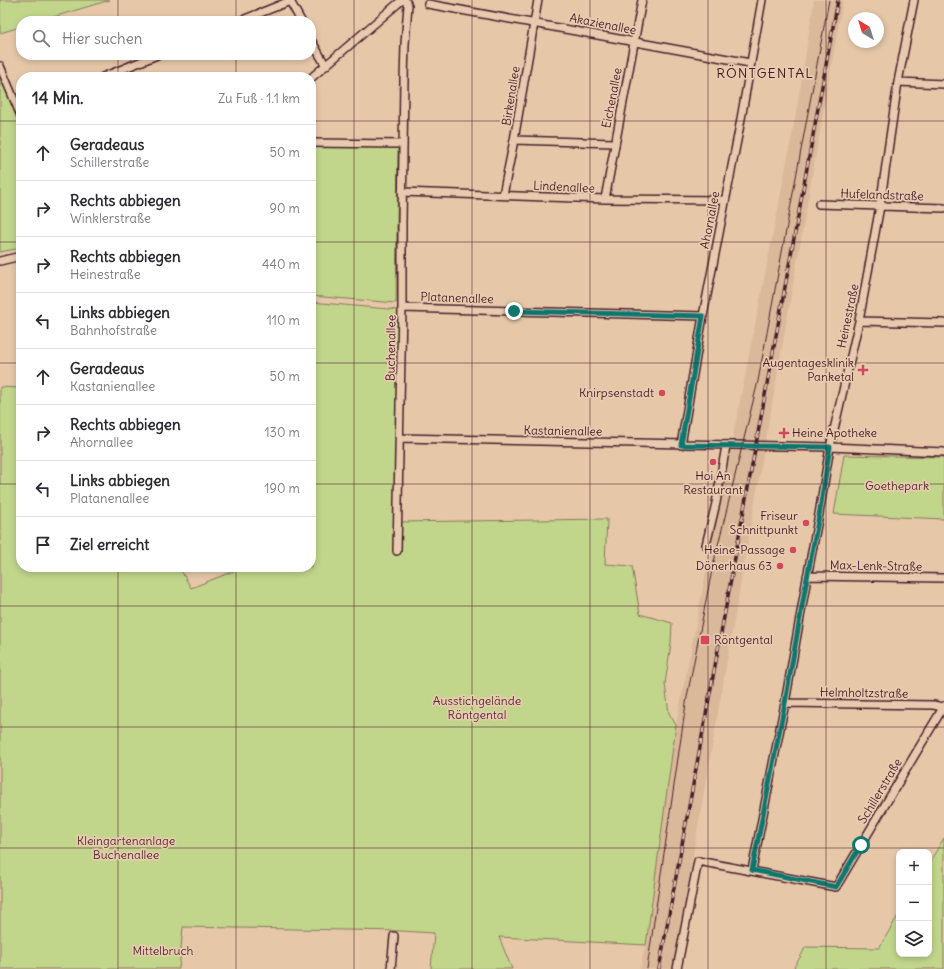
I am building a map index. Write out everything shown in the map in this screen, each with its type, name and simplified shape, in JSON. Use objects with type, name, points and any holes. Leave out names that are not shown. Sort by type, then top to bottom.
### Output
[{"type":"street","points":[[316,74],[402,0]]},
{"type":"street","name":"Buchenallee","points":[[397,551],[402,308],[402,192],[405,44],[408,5],[405,0]]},
{"type":"street","name":"Birkenallee","points":[[503,195],[538,0]]},
{"type":"street","name":"Eichenallee","points":[[605,199],[614,143],[642,0]]},
{"type":"street","name":"Ahornallee","points":[[681,445],[703,316],[739,130],[762,0]]},
{"type":"street","name":"Heinestraße","points":[[752,870],[785,703],[830,447],[859,321],[880,206],[898,82],[914,0]]},
{"type":"street","points":[[252,16],[290,1],[298,16]]},
{"type":"street","name":"Akazienallee","points":[[428,4],[534,22],[750,63]]},
{"type":"street","points":[[316,49],[326,66]]},
{"type":"street","points":[[115,72],[145,60]]},
{"type":"street","points":[[0,66],[16,104]]},
{"type":"street","points":[[898,82],[944,84]]},
{"type":"street","points":[[514,140],[614,143]]},
{"type":"street","points":[[316,143],[403,144]]},
{"type":"street","name":"Lindenallee","points":[[402,192],[605,199],[725,200]]},
{"type":"street","name":"Hufelandstraße","points":[[819,204],[944,208]]},
{"type":"street","points":[[0,261],[16,257]]},
{"type":"street","name":"Platanenallee","points":[[402,308],[703,316]]},
{"type":"street","points":[[859,321],[944,323]]},
{"type":"street","name":"Kastanienallee","points":[[400,438],[830,447],[944,452]]},
{"type":"street","points":[[706,545],[716,502],[726,446]]},
{"type":"street","name":"Max-Lenk-Straße","points":[[807,576],[944,578]]},
{"type":"street","name":"Helmholtzstraße","points":[[785,703],[933,705],[944,707]]},
{"type":"street","name":"Schillerstraße","points":[[752,870],[836,887],[944,707]]},
{"type":"street","points":[[677,969],[698,861],[752,870]]},
{"type":"street","points":[[391,969],[394,936]]},
{"type":"shaded area","points":[[814,0],[843,0],[673,969],[640,969],[646,945],[676,725],[779,203],[797,108]]},
{"type":"green space","points":[[0,0],[110,0],[57,16],[16,16],[16,28],[0,33]]},
{"type":"green space","points":[[0,65],[16,102],[16,249],[0,252]]},
{"type":"green space","points":[[316,147],[398,148],[396,303],[316,296]]},
{"type":"green space","name":"Ausstichgelände Röntgental","points":[[316,302],[399,310],[396,522],[607,519],[605,564],[632,566],[640,614],[672,623],[671,643],[665,684],[669,713],[676,725],[646,945],[499,937],[512,969],[431,969],[434,933],[401,931],[183,927],[179,969],[0,969],[0,387],[16,388],[16,572],[182,572],[191,588],[231,572],[316,572]]},
{"type":"green space","name":"Goethepark","points":[[844,455],[944,457],[944,519],[834,514]]},
{"type":"green space","points":[[944,838],[944,969],[793,969],[805,947],[879,948],[896,919],[896,957],[932,957],[932,858]]},
{"type":"tram line","points":[[647,969],[687,697],[712,570],[758,381],[829,0]]},
{"type":"railway","points":[[659,969],[838,0]]},
{"type":"place","name":"Augentagesklinik Panketal","points":[[863,370]]},
{"type":"place","name":"Knirpsenstadt","points":[[662,393]]},
{"type":"place","name":"Heine Apotheke","points":[[784,433]]},
{"type":"place","name":"Hoi An Restaurant","points":[[713,462]]},
{"type":"place","name":"Friseur Schnittpunkt","points":[[806,523]]},
{"type":"place","name":"Heine-Passage","points":[[793,550]]},
{"type":"place","name":"Dönerhaus 63","points":[[780,566]]},
{"type":"place","name":"Röntgental","points":[[705,640]]},
{"type":"district","name":"RÖNTGENTAL","points":[[765,73]]},
{"type":"route","points":[[514,311],[703,316],[681,445],[830,447],[785,703],[752,870],[836,887],[861,845]]},
{"type":"park label","name":"Kleingartenanlage Buchenallee","points":[[126,848]]},
{"type":"park label","name":"Mittelbruch","points":[[163,951]]}]
